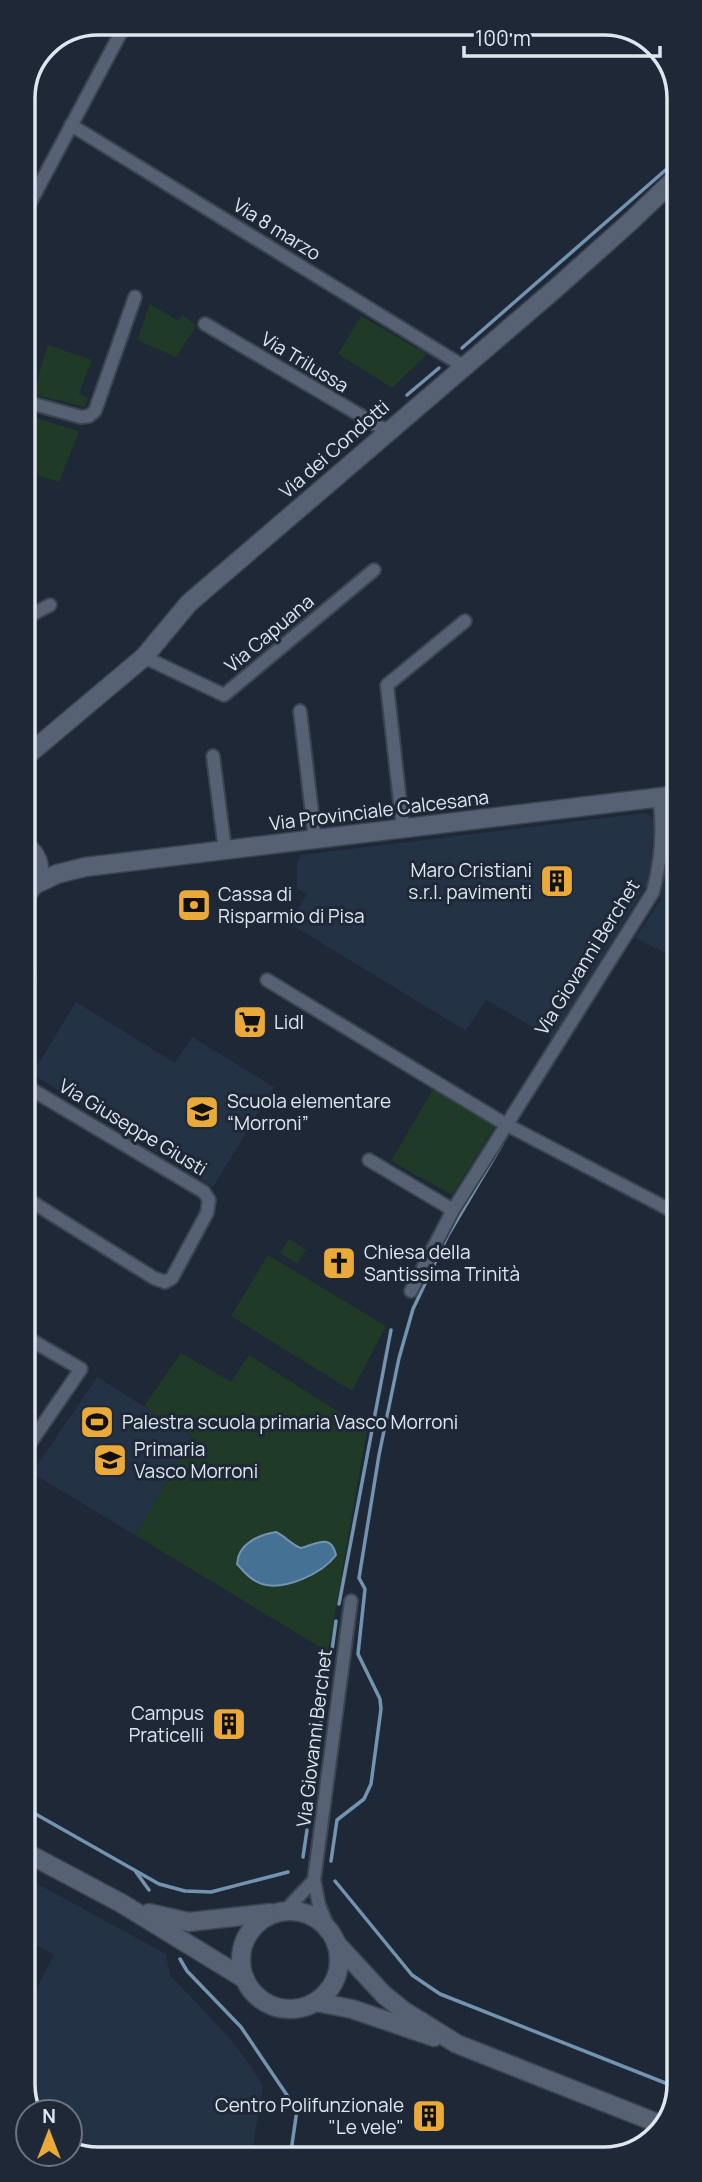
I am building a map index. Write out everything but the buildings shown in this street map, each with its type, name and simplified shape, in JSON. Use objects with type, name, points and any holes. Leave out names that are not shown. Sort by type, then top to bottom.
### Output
[{"type":"main road","name":"Via dei Condotti","points":[[35,749],[144,657],[189,603],[622,230],[667,187]]},
{"type":"main road","name":"Via Provinciale Calcesana","points":[[35,888],[57,874],[85,867],[667,796]]},
{"type":"main road","name":"Via Provinciale Calcesana","points":[[35,853],[52,865],[85,867]]},
{"type":"main road","points":[[35,861],[40,870],[35,881]]},
{"type":"main road","points":[[35,1857],[121,1903],[245,1979],[259,1998],[276,2007],[297,2009],[316,2002],[330,1988],[337,1976],[339,1956],[333,1936]]},
{"type":"main road","points":[[121,1903],[188,1922],[283,1912],[311,1916],[333,1936],[384,1995],[404,2011],[457,2044]]},
{"type":"main road","points":[[245,1979],[241,1957],[246,1937],[258,1923],[283,1912]]},
{"type":"main road","points":[[316,2002],[352,2010],[457,2044],[654,2122]]},
{"type":"street","points":[[35,193],[120,35]]},
{"type":"street","name":"Via 8 marzo","points":[[71,125],[463,366]]},
{"type":"street","points":[[35,404],[81,417],[89,416],[94,411],[135,297]]},
{"type":"street","name":"Via Trilussa","points":[[205,324],[387,431]]},
{"type":"street","name":"Via Capuana","points":[[144,657],[224,695],[374,570]]},
{"type":"street","points":[[35,613],[50,605]]},
{"type":"street","points":[[403,829],[387,685],[465,621]]},
{"type":"street","points":[[300,711],[315,839]]},
{"type":"street","points":[[213,755],[225,850]]},
{"type":"street","name":"Via Giovanni Berchet","points":[[411,1291],[453,1210],[505,1124],[653,892],[667,801]]},
{"type":"street","points":[[267,980],[505,1124],[667,1208]]},
{"type":"street","name":"Via Giuseppe Giusti","points":[[35,1091],[207,1196],[209,1204],[207,1213],[172,1278],[165,1282],[154,1278],[35,1203]]},
{"type":"street","points":[[369,1160],[453,1210]]},
{"type":"street","points":[[35,1342],[81,1369],[35,1437]]},
{"type":"street","name":"Via Giovanni Berchet","points":[[333,1936],[319,1905],[314,1880],[351,1601]]},
{"type":"street","points":[[283,1912],[314,1880]]},
{"type":"shaded area","points":[[645,813],[652,817],[654,824],[649,881],[552,1038],[486,1000],[466,1031],[289,923],[307,894],[297,888],[297,863],[301,855]]},
{"type":"shaded area","points":[[667,853],[667,954],[635,938],[660,901]]},
{"type":"shaded area","points":[[76,1002],[175,1063],[192,1037],[274,1087],[213,1187],[35,1076],[35,1069]]},
{"type":"shaded area","name":"Primaria Vasco Morroni","points":[[97,1377],[193,1437],[135,1535],[35,1475],[35,1469]]},
{"type":"shaded area","points":[[35,1882],[166,1954],[170,1975],[226,2034],[263,2086],[253,2147],[84,2145],[84,2098],[37,2098],[35,1992],[54,1955],[35,1945]]},
{"type":"green space","points":[[150,304],[178,321],[183,315],[196,326],[176,357],[137,340]]},
{"type":"green space","points":[[361,316],[427,354],[392,388],[338,354]]},
{"type":"green space","points":[[48,345],[92,360],[79,394],[88,397],[85,407],[35,394]]},
{"type":"green space","points":[[35,418],[79,431],[59,482],[35,475]]},
{"type":"green space","points":[[434,1088],[492,1124],[494,1128],[452,1195],[391,1161]]},
{"type":"green space","points":[[289,1239],[306,1250],[297,1264],[280,1253]]},
{"type":"green space","points":[[268,1255],[386,1326],[352,1391],[231,1316]]},
{"type":"green space","points":[[181,1353],[231,1382],[249,1355],[367,1430],[328,1652],[135,1535],[193,1437],[144,1406]]},
{"type":"water","points":[[276,1532],[301,1548],[327,1542],[334,1548],[336,1555],[313,1574],[292,1583],[271,1586],[258,1583],[237,1564],[238,1557],[250,1542],[262,1535]]},
{"type":"waterway","points":[[462,348],[667,169]]},
{"type":"waterway","points":[[407,395],[439,368]]},
{"type":"waterway","points":[[331,1861],[337,1820],[364,1799],[371,1784],[381,1709],[380,1699],[358,1654],[365,1589],[359,1578],[379,1455],[399,1358],[413,1309],[448,1235],[502,1144]]},
{"type":"waterway","points":[[339,1604],[391,1330]]},
{"type":"waterway","points":[[332,1650],[336,1621]]},
{"type":"waterway","points":[[321,1722],[330,1661]]},
{"type":"waterway","points":[[35,1814],[159,1884],[185,1891],[211,1892],[288,1872]]},
{"type":"waterway","points":[[303,1857],[307,1830]]},
{"type":"waterway","points":[[136,1872],[149,1890]]},
{"type":"waterway","points":[[335,1881],[412,1975],[440,1994],[667,2084]]},
{"type":"waterway","points":[[180,1959],[187,1971],[241,2027],[297,2110],[292,2147]]},
{"type":"place","name":"Maro Cristiani s.r.l. pavimenti","points":[[557,881]]},
{"type":"place","name":"Cassa di Risparmio di Pisa","points":[[194,905]]},
{"type":"place","name":"Lidl","points":[[250,1022]]},
{"type":"place","name":"Scuola elementare “Morroni”","points":[[202,1112]]},
{"type":"place","name":"Chiesa della Santissima Trinità","points":[[339,1263]]},
{"type":"place","name":"Palestra scuola primaria Vasco Morroni","points":[[97,1422]]},
{"type":"place","name":"Primaria Vasco Morroni","points":[[110,1460]]},
{"type":"place","name":"Campus Praticelli","points":[[229,1724]]},
{"type":"place","name":"Centro Polifunzionale \"Le vele\"","points":[[429,2116]]}]
